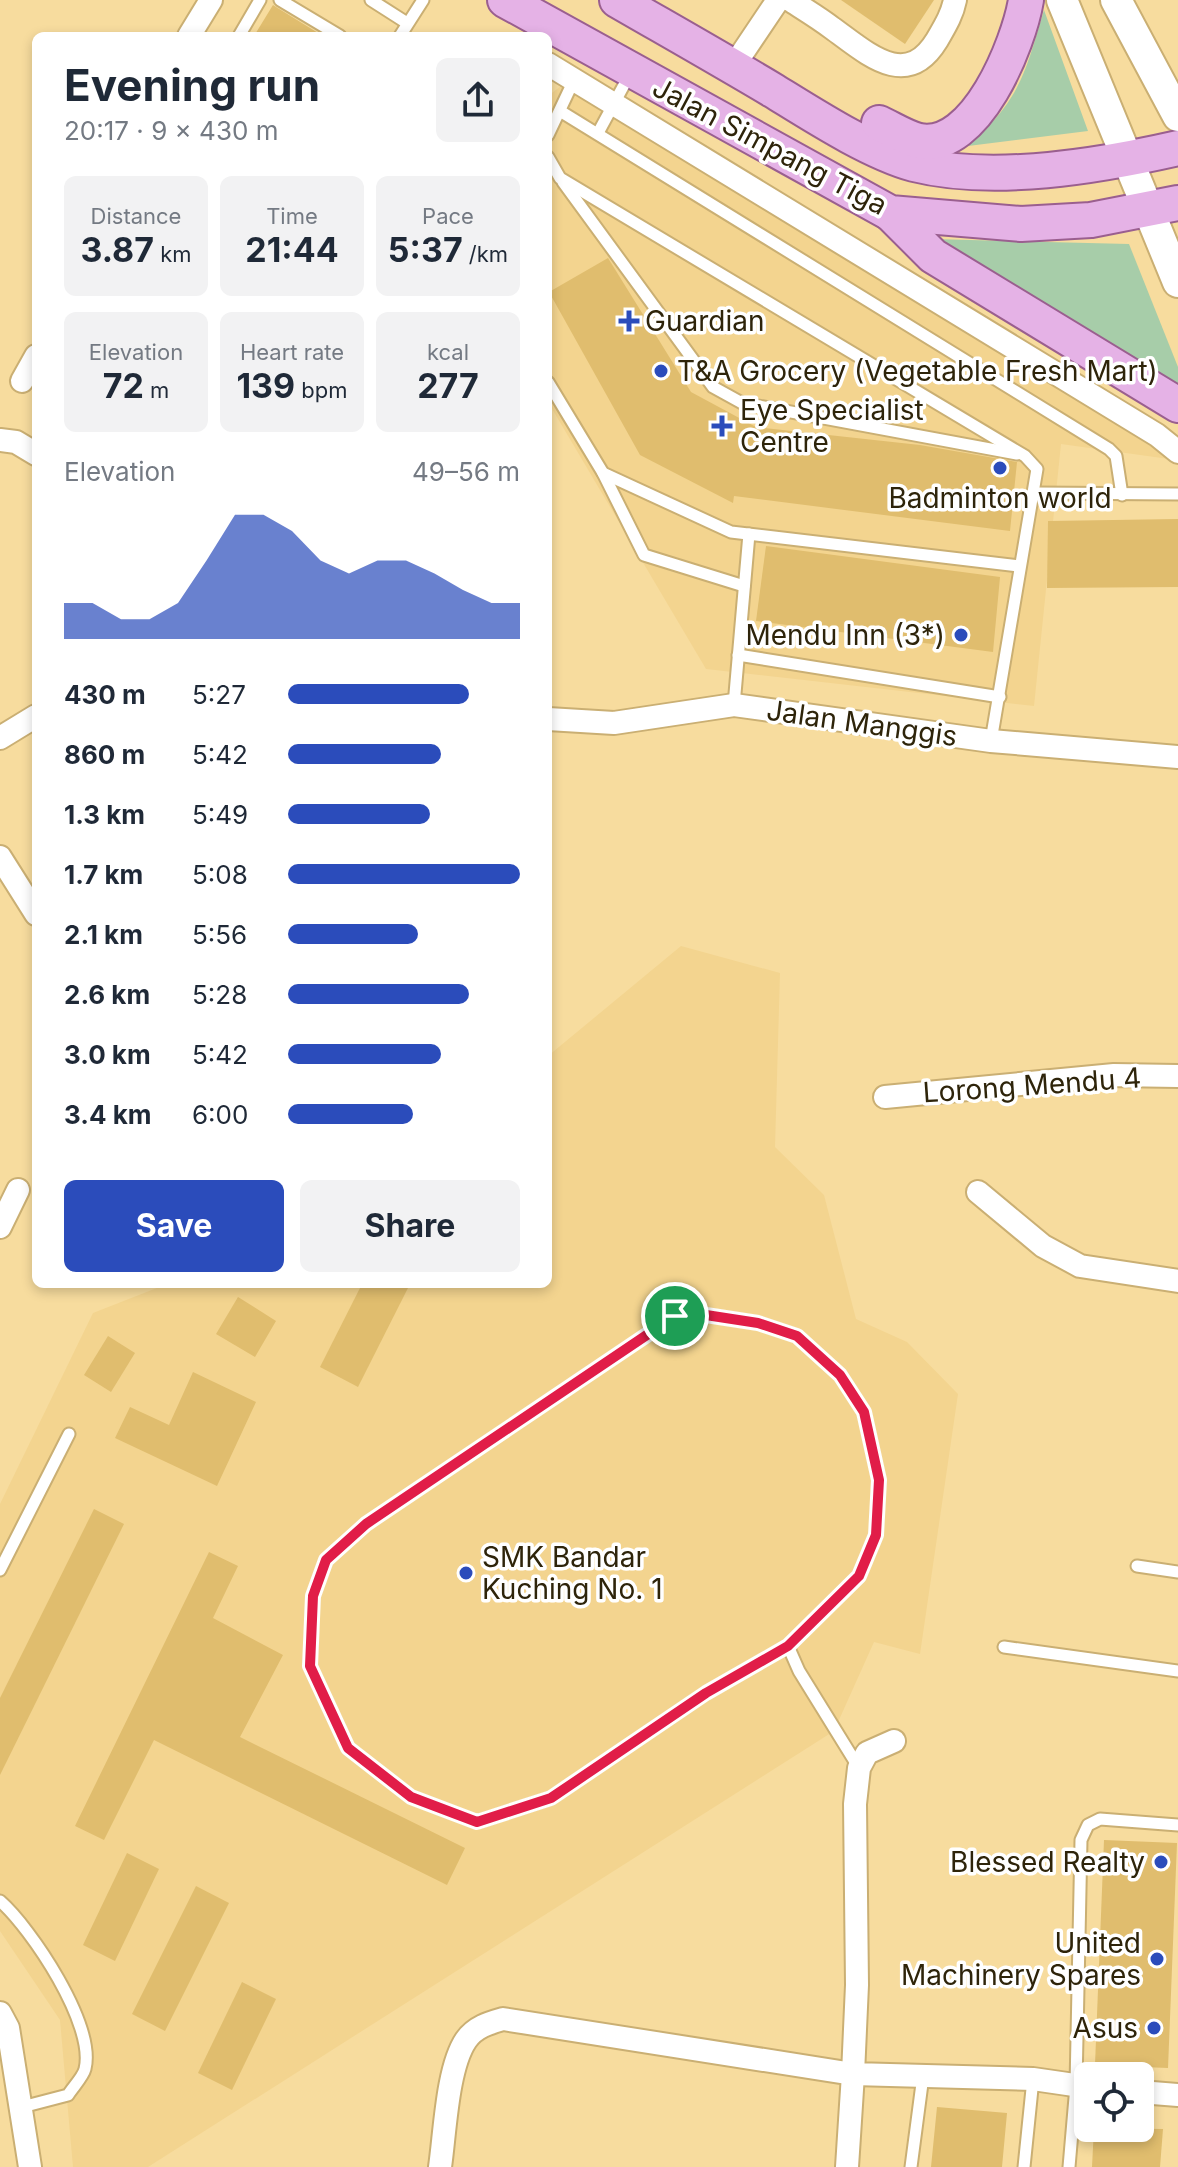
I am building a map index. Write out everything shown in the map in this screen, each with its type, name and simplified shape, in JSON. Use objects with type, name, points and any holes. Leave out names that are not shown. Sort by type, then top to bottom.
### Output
[{"type":"main road","name":"Jalan Simpang Tiga","points":[[505,0],[534,27]]},
{"type":"main road","name":"Jalan Simpang Tiga","points":[[617,0],[828,124],[911,163],[946,169],[1021,171],[1126,160],[1178,148]]},
{"type":"main road","points":[[773,90],[839,106],[919,141],[941,140],[980,109],[1011,47],[1026,0]]},
{"type":"main road","points":[[1062,0],[1126,160],[1164,207],[1178,282]]},
{"type":"main road","points":[[1116,0],[1178,116]]},
{"type":"main road","name":"Jalan Simpang Tiga","points":[[552,35],[631,71],[890,213],[1021,224],[1091,220],[1164,207]]},
{"type":"main road","points":[[890,213],[933,256],[1178,405]]},
{"type":"street","points":[[191,32],[211,0]]},
{"type":"street","points":[[733,67],[778,0]]},
{"type":"street","points":[[790,0],[865,54],[896,66],[914,64],[929,52],[953,13],[955,0]]},
{"type":"street","points":[[552,66],[1144,427],[1178,452]]},
{"type":"street","points":[[22,381],[32,363]]},
{"type":"street","points":[[0,440],[16,442],[32,452]]},
{"type":"street","name":"Jalan Manggis","points":[[552,719],[614,723],[734,705],[991,741],[1178,757]]},
{"type":"street","points":[[0,738],[32,718]]},
{"type":"street","points":[[0,857],[32,908]]},
{"type":"street","name":"Lorong Mendu 4","points":[[885,1097],[1114,1075],[1178,1076]]},
{"type":"street","points":[[0,1227],[18,1190]]},
{"type":"street","points":[[978,1192],[1043,1246],[1080,1266],[1178,1281]]},
{"type":"street","points":[[847,2167],[857,1985],[855,1804],[859,1768],[867,1753],[894,1741]]},
{"type":"street","points":[[0,2013],[8,2028],[30,2167]]},
{"type":"street","points":[[440,2167],[457,2061],[466,2038],[483,2025],[503,2019],[853,2074],[1033,2079],[1074,2085]]},
{"type":"street","points":[[1154,2093],[1178,2095]]},
{"type":"lane","points":[[241,32],[260,0]]},
{"type":"lane","points":[[280,0],[333,32]]},
{"type":"lane","points":[[371,0],[407,23]]},
{"type":"lane","points":[[402,32],[423,0]]},
{"type":"lane","points":[[598,133],[631,71]]},
{"type":"lane","points":[[552,127],[574,80]]},
{"type":"lane","points":[[560,111],[1109,449],[1116,456],[1122,495]]},
{"type":"lane","points":[[552,164],[713,387],[742,403],[1025,456]]},
{"type":"lane","points":[[560,178],[1025,456],[1037,469],[991,741]]},
{"type":"lane","points":[[552,389],[603,473],[644,555],[744,586]]},
{"type":"lane","points":[[603,473],[731,532],[1019,566]]},
{"type":"lane","points":[[1035,493],[1178,494]]},
{"type":"lane","points":[[734,705],[749,534]]},
{"type":"lane","points":[[738,655],[1000,697]]},
{"type":"lane","points":[[706,1315],[758,1323],[797,1336],[840,1375],[864,1412],[879,1480],[876,1535],[859,1576],[788,1646],[706,1693],[551,1798],[477,1822],[411,1797],[348,1748],[310,1666],[313,1596],[326,1560],[366,1524],[675,1316],[706,1315]]},
{"type":"lane","points":[[0,1570],[69,1434]]},
{"type":"lane","points":[[1137,1566],[1178,1572]]},
{"type":"lane","points":[[788,1646],[799,1671],[859,1768]]},
{"type":"lane","points":[[1004,1647],[1178,1671]]},
{"type":"lane","points":[[1082,2062],[1081,1840],[1088,1825],[1100,1819],[1178,1825]]},
{"type":"lane","points":[[0,1901],[22,1920],[80,2019],[85,2069],[68,2095],[22,2107]]},
{"type":"lane","points":[[911,2167],[923,2076]]},
{"type":"lane","points":[[1024,2167],[1033,2079]]},
{"type":"lane","points":[[1069,2167],[1074,2136]]},
{"type":"shaded area","points":[[561,86],[1156,445],[1176,460],[1061,444],[1034,706],[706,669],[552,409],[552,93]]},
{"type":"shaded area","name":"SMK Bandar Kuching No. 1","points":[[681,946],[780,973],[775,1147],[824,1195],[856,1319],[907,1342],[958,1394],[920,1654],[874,1642],[834,1731],[148,2167],[73,2167],[60,2020],[0,1931],[0,1504],[93,1313],[157,1288],[552,1288],[552,1053]]},
{"type":"green space","points":[[1044,10],[1088,131],[968,146],[999,114],[1018,85]]},
{"type":"green space","points":[[932,239],[1129,244],[1178,367],[1178,391]]},
{"type":"building","points":[[841,0],[934,0],[905,44]]},
{"type":"building","points":[[273,5],[317,32],[256,32]]},
{"type":"building","points":[[608,258],[691,392],[756,427],[920,445],[1017,462],[1010,531],[734,496],[733,503],[640,455],[552,297],[552,290]]},
{"type":"building","points":[[1178,519],[1178,587],[1047,588],[1048,521]]},
{"type":"building","points":[[766,546],[1000,577],[993,652],[756,621]]},
{"type":"building","points":[[360,1288],[408,1288],[358,1387],[320,1367]]},
{"type":"building","points":[[238,1297],[276,1321],[255,1357],[216,1334]]},
{"type":"building","points":[[108,1336],[135,1353],[111,1392],[84,1375]]},
{"type":"building","points":[[193,1372],[256,1402],[217,1486],[115,1438],[130,1407],[169,1425]]},
{"type":"building","points":[[94,1509],[124,1524],[0,1775],[0,1698]]},
{"type":"building","points":[[209,1552],[238,1566],[213,1618],[283,1655],[240,1737],[465,1848],[447,1885],[154,1740],[104,1840],[75,1826]]},
{"type":"building","points":[[1104,1840],[1177,1843],[1168,2068],[1154,2067],[1154,2062],[1095,2062]]},
{"type":"building","points":[[127,1853],[159,1869],[115,1961],[83,1945]]},
{"type":"building","points":[[196,1886],[229,1903],[165,2031],[132,2014]]},
{"type":"building","points":[[242,1982],[276,1999],[232,2090],[198,2073]]},
{"type":"building","points":[[937,2107],[1007,2113],[1002,2167],[931,2167]]},
{"type":"building","points":[[1154,2129],[1163,2129],[1160,2167],[1092,2167],[1093,2142],[1154,2142]]},
{"type":"place","name":"Guardian","points":[[629,321]]},
{"type":"place","name":"T&A Grocery (Vegetable Fresh Mart)","points":[[661,371]]},
{"type":"place","name":"Eye Specialist Centre","points":[[722,426]]},
{"type":"place","name":"Badminton world","points":[[1000,468]]},
{"type":"place","name":"Mendu Inn (3*)","points":[[961,635]]},
{"type":"place","name":"SMK Bandar Kuching No. 1","points":[[466,1573]]},
{"type":"place","name":"Blessed Realty","points":[[1161,1862]]},
{"type":"place","name":"United Machinery Spares","points":[[1157,1959]]},
{"type":"place","name":"Asus","points":[[1154,2028]]},
{"type":"route","points":[[706,1315],[758,1323],[797,1336],[840,1375],[864,1412],[879,1480],[876,1535],[859,1576],[815,1623],[788,1646],[706,1693],[551,1798],[477,1822],[411,1797],[348,1748],[310,1666],[313,1596],[326,1560],[366,1524],[467,1459],[675,1316],[706,1315]]}]
